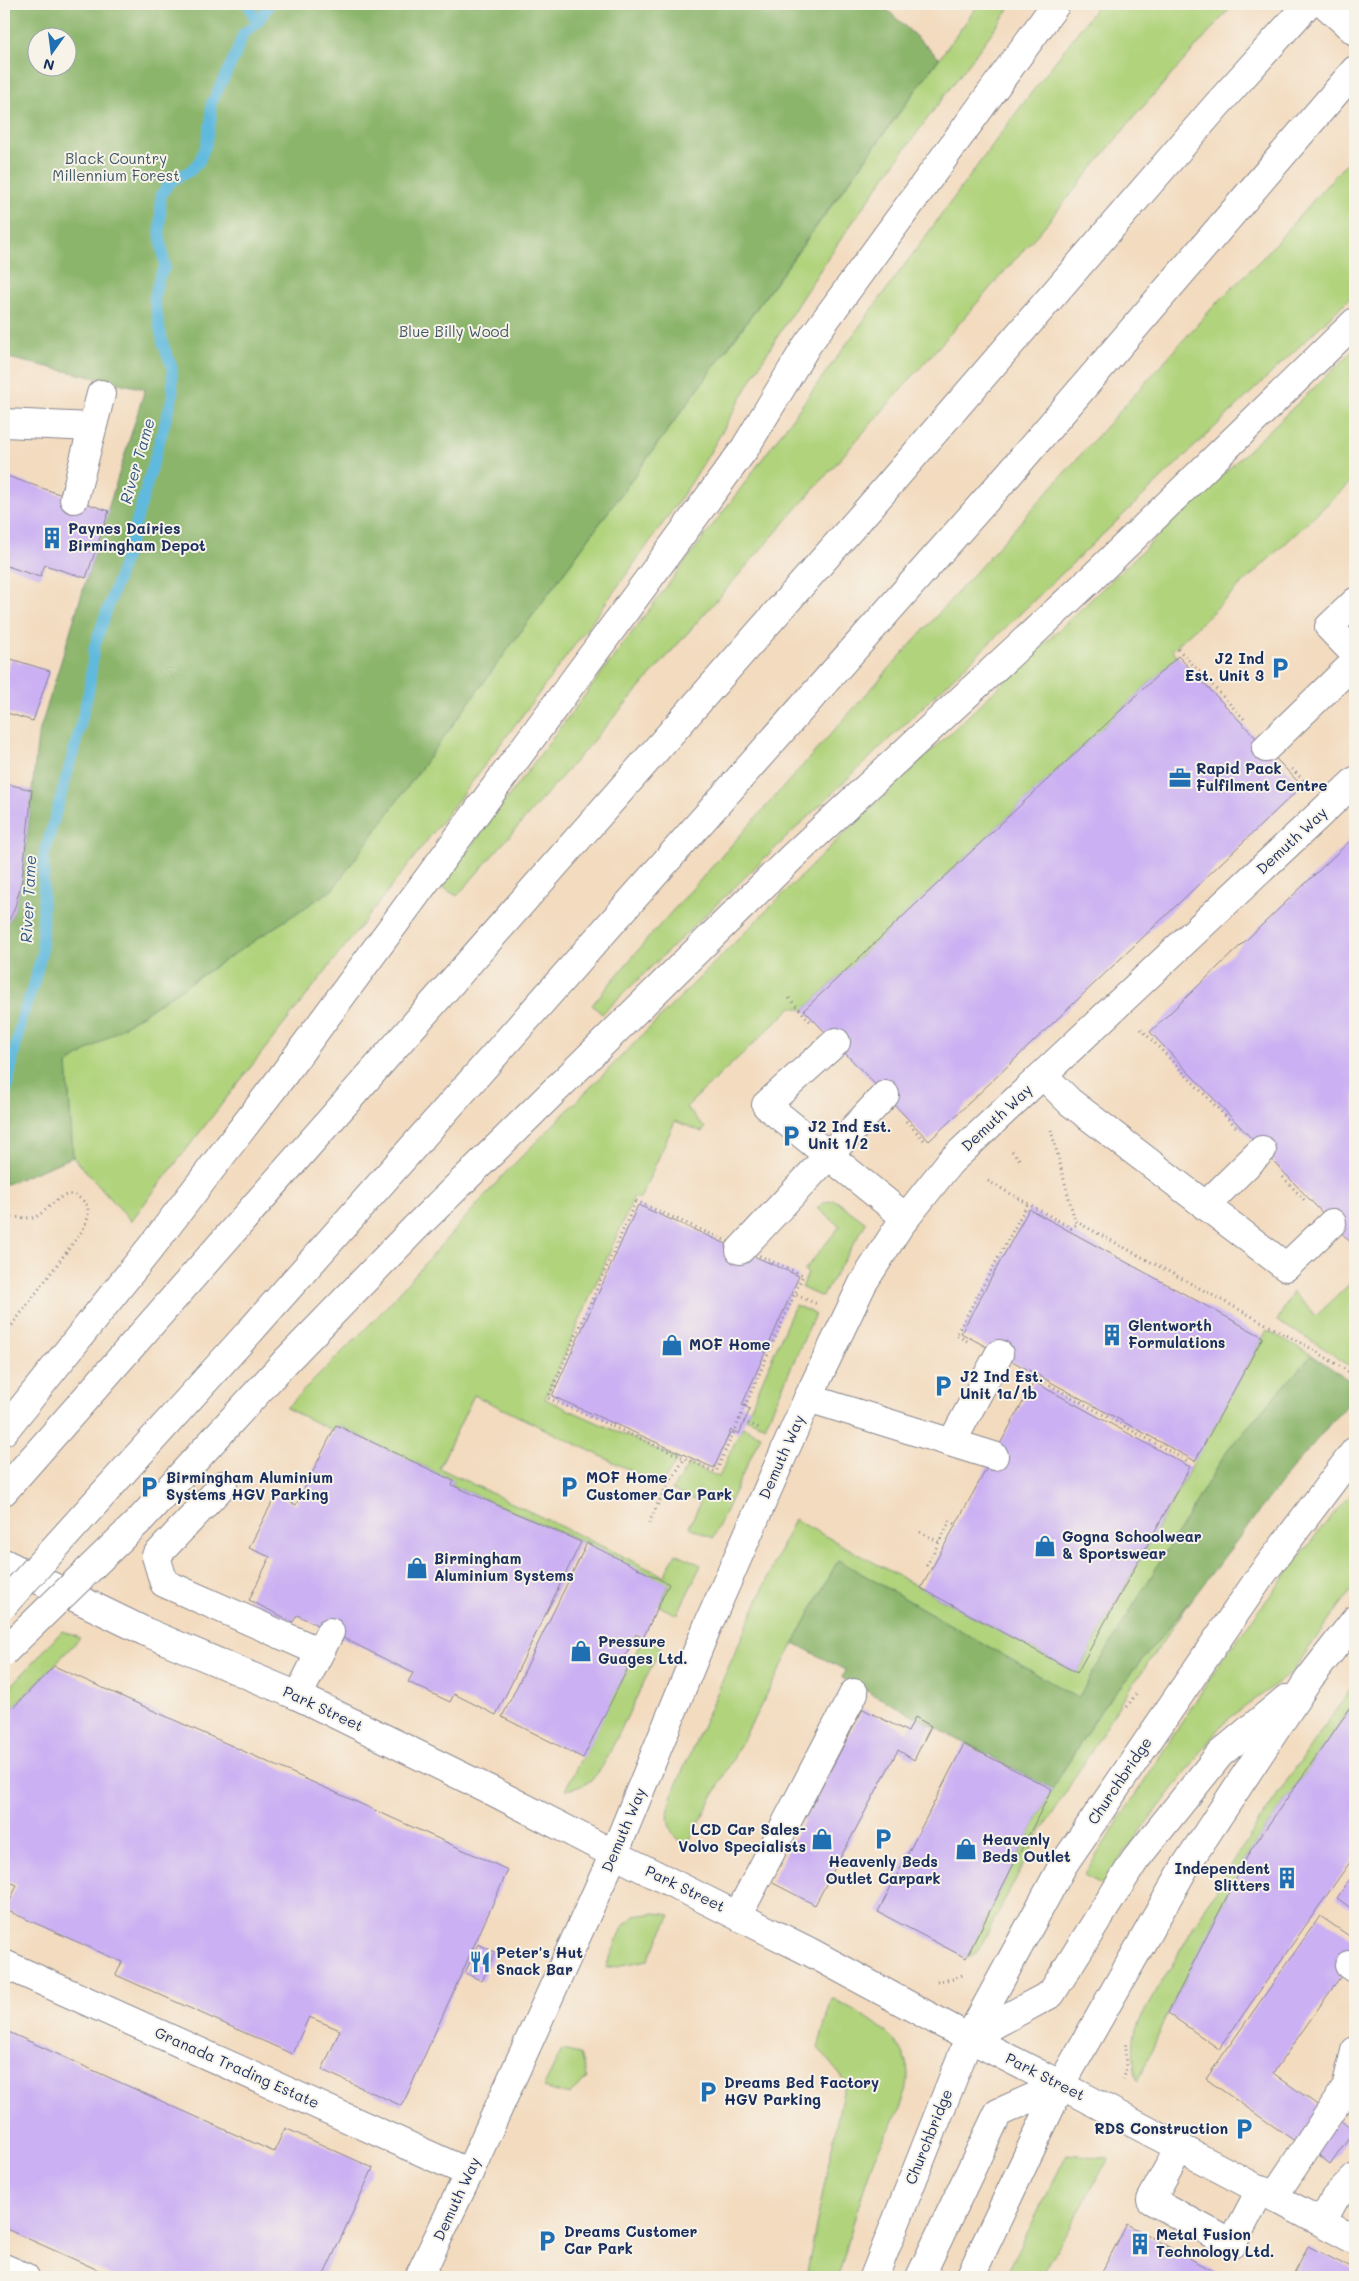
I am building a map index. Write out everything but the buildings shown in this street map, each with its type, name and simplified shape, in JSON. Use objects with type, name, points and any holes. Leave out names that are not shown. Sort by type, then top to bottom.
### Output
[{"type":"main road","points":[[4,1431],[155,1242],[281,1078],[745,448],[807,345],[1056,4]]},
{"type":"main road","points":[[4,1491],[875,501],[1218,105],[1308,4]]},
{"type":"main road","points":[[1325,4],[1355,31]]},
{"type":"main road","points":[[4,1604],[252,1329],[1009,474],[1355,70]]},
{"type":"main road","points":[[4,1652],[140,1520],[286,1360],[415,1228],[792,857],[1092,578],[1355,322]]},
{"type":"main road","points":[[74,499],[101,394]]},
{"type":"main road","points":[[4,422],[92,427]]},
{"type":"main road","points":[[1355,602],[1329,627],[1355,654]]},
{"type":"main road","points":[[1266,748],[1355,662]]},
{"type":"main road","name":"Demuth Way","points":[[419,2277],[614,1854],[708,1625],[808,1398],[863,1283],[906,1218],[950,1162],[1355,781]]},
{"type":"main road","points":[[836,1042],[766,1105],[906,1218]]},
{"type":"main road","points":[[1043,1075],[1070,1102],[1286,1267],[1332,1223]]},
{"type":"main road","points":[[740,1249],[885,1095]]},
{"type":"main road","points":[[1205,1206],[1262,1150]]},
{"type":"main road","points":[[952,1442],[999,1356]]},
{"type":"main road","points":[[808,1398],[994,1456]]},
{"type":"main road","name":"Churchbridge","points":[[874,2277],[969,2038],[1063,1865],[1260,1577],[1355,1450]]},
{"type":"main road","points":[[223,1485],[156,1556],[164,1582],[325,1642],[298,1696]]},
{"type":"main road","name":"Park Street","points":[[4,1563],[146,1632],[298,1696],[549,1819],[614,1854],[738,1915],[969,2038],[1268,2192],[1355,2240]]},
{"type":"main road","points":[[970,2277],[1061,2084],[1186,1865],[1309,1679],[1355,1620]]},
{"type":"main road","points":[[969,2038],[1051,1994],[1136,1860],[1220,1754],[1309,1679]]},
{"type":"main road","points":[[738,1915],[810,1793],[854,1693]]},
{"type":"main road","name":"Granada Trading Estate","points":[[4,1964],[469,2172]]},
{"type":"main road","points":[[1180,2146],[1150,2200],[1232,2244],[1268,2192],[1346,2088],[1355,2051]]},
{"type":"main road","points":[[920,2277],[998,2113],[1061,2084]]},
{"type":"main road","points":[[1322,2222],[1335,2198],[1355,2178]]},
{"type":"main road","points":[[4,2268],[25,2277]]},
{"type":"path","points":[[1050,1127],[1075,1221],[1314,1350],[1355,1376]]},
{"type":"path","points":[[1008,1147],[1021,1161]]},
{"type":"path","points":[[988,1181],[1071,1228],[1079,1223]]},
{"type":"path","points":[[4,1227],[8,1217],[34,1218],[60,1196],[72,1195],[80,1197],[88,1206],[88,1218],[82,1231],[4,1336]]},
{"type":"path","points":[[636,1201],[803,1276],[793,1294],[716,1472],[548,1398],[636,1201]]},
{"type":"path","points":[[1028,1203],[956,1335],[999,1356],[1190,1462]]},
{"type":"path","points":[[793,1294],[824,1307]]},
{"type":"path","points":[[739,1419],[767,1432]]},
{"type":"path","points":[[649,1523],[663,1493],[685,1458]]},
{"type":"path","points":[[932,1568],[927,1565],[950,1521],[956,1525]]},
{"type":"path","points":[[920,1532],[939,1542]]},
{"type":"green space","name":"Blue Billy Wood","points":[[4,4],[881,4],[939,58],[333,889],[67,1064],[73,1157],[4,1185],[4,930],[14,910],[22,880],[38,736],[145,389],[4,357]]},
{"type":"green space","points":[[979,4],[1013,4],[832,251],[777,337],[690,485],[544,687],[476,777],[131,1221],[73,1157],[67,1064],[333,889]]},
{"type":"green space","points":[[1099,4],[1234,4],[1134,117],[1048,222],[457,896],[441,886],[744,484],[1013,117]]},
{"type":"green space","points":[[1355,153],[1355,293],[602,1014],[592,1005],[650,936],[1212,308],[1266,254]]},
{"type":"green space","points":[[1355,349],[1355,478],[1172,650],[1178,656],[804,1010],[792,1007],[686,1107],[705,1128],[702,1132],[675,1121],[640,1199],[634,1197],[545,1399],[678,1459],[661,1485],[474,1395],[439,1468],[664,1576],[676,1553],[701,1565],[677,1615],[659,1606],[669,1585],[662,1581],[587,1544],[452,1485],[454,1481],[337,1425],[333,1431],[286,1408],[379,1315],[505,1173],[829,848]]},
{"type":"green space","points":[[835,1200],[866,1223],[822,1297],[802,1288],[808,1273],[804,1271],[840,1226],[817,1208],[825,1202]]},
{"type":"green space","points":[[1355,1279],[1355,1370],[1322,1347],[1277,1321],[1293,1292],[1316,1316]]},
{"type":"green space","points":[[795,1305],[815,1314],[765,1426],[746,1418]]},
{"type":"green space","points":[[1267,1330],[1312,1355],[1228,1449],[1078,1698],[838,1560],[687,1845],[675,1836],[671,1831],[668,1819],[671,1797],[794,1519],[1077,1673]]},
{"type":"green space","points":[[1312,1355],[1350,1381],[1353,1397],[1287,1475],[1192,1599],[1101,1710],[1052,1789],[842,1678],[845,1670],[794,1643],[838,1560],[1078,1698],[1228,1449]]},
{"type":"green space","points":[[742,1427],[761,1435],[713,1538],[689,1527],[700,1503],[672,1490],[689,1464],[719,1477]]},
{"type":"green space","points":[[1355,1489],[1355,1585],[1290,1674],[1223,1723],[1122,1856],[1103,1885],[1084,1875],[1223,1658],[1319,1531]]},
{"type":"green space","points":[[1192,1599],[1121,1702],[1034,1844],[977,1953],[966,1958],[1052,1789],[1101,1710]]},
{"type":"green space","points":[[62,1631],[80,1638],[4,1717],[4,1694]]},
{"type":"green space","points":[[643,1638],[661,1647],[606,1760],[590,1781],[579,1787],[565,1790]]},
{"type":"green space","points":[[1355,1683],[1355,1701],[1250,1851],[1168,2013],[1138,2082],[1134,2064],[1134,2041],[1136,2030],[1145,2011],[1240,1851]]},
{"type":"green space","points":[[655,1913],[671,1915],[648,1960],[606,1968],[622,1927],[635,1916]]},
{"type":"green space","points":[[832,1998],[876,2024],[889,2036],[900,2048],[906,2063],[908,2079],[901,2107],[878,2149],[871,2167],[838,2277],[806,2277],[845,2081],[818,2048]]},
{"type":"green space","points":[[562,2050],[580,2054],[587,2079],[569,2095],[543,2088]]},
{"type":"green space","points":[[1067,2154],[1109,2158],[1041,2277],[1005,2277]]},
{"type":"waterway","points":[[248,4],[257,23]]},
{"type":"waterway","name":"River Tame","points":[[4,1103],[22,1017],[34,984],[42,952],[44,855],[89,690],[94,648],[129,547],[173,395],[172,367],[163,344],[154,299],[159,278],[165,267],[160,234],[161,195],[170,182],[190,171],[199,162],[206,145],[211,120],[211,104],[235,56],[243,34],[257,23],[270,4]]},
{"type":"place","name":"Paynes Dairies Birmingham Depot","points":[[52,538]]},
{"type":"place","name":"J2 Ind Est. Unit 3","points":[[1280,668]]},
{"type":"place","name":"Rapid Pack Fulfilment Centre","points":[[1180,778]]},
{"type":"place","name":"J2 Ind Est. Unit 1/2","points":[[791,1136]]},
{"type":"place","name":"Glentworth Formulations","points":[[1112,1335]]},
{"type":"place","name":"MOF Home","points":[[672,1345]]},
{"type":"place","name":"J2 Ind Est. Unit 1a/1b","points":[[943,1386]]},
{"type":"place","name":"Birmingham Aluminium Systems HGV Parking","points":[[149,1487]]},
{"type":"place","name":"MOF Home Customer Car Park","points":[[569,1487]]},
{"type":"place","name":"Gogna Schoolwear & Sportswear","points":[[1045,1546]]},
{"type":"place","name":"Birmingham Aluminium Systems","points":[[417,1568]]},
{"type":"place","name":"Pressure Guages Ltd.","points":[[581,1651]]},
{"type":"place","name":"LCD Car Sales- Volvo Specialists","points":[[822,1839]]},
{"type":"place","name":"Heavenly Beds Outlet Carpark","points":[[883,1839]]},
{"type":"place","name":"Heavenly Beds Outlet","points":[[966,1849]]},
{"type":"place","name":"Independent Slitters","points":[[1287,1878]]},
{"type":"place","name":"Peter's Hut Snack Bar","points":[[480,1962]]},
{"type":"place","name":"Dreams Bed Factory HGV Parking","points":[[708,2092]]},
{"type":"place","name":"RDS Construction","points":[[1244,2129]]},
{"type":"place","name":"Dreams Customer Car Park","points":[[547,2241]]},
{"type":"place","name":"Metal Fusion Technology Ltd.","points":[[1140,2244]]},
{"type":"park label","name":"Black Country Millennium Forest","points":[[116,168]]}]
